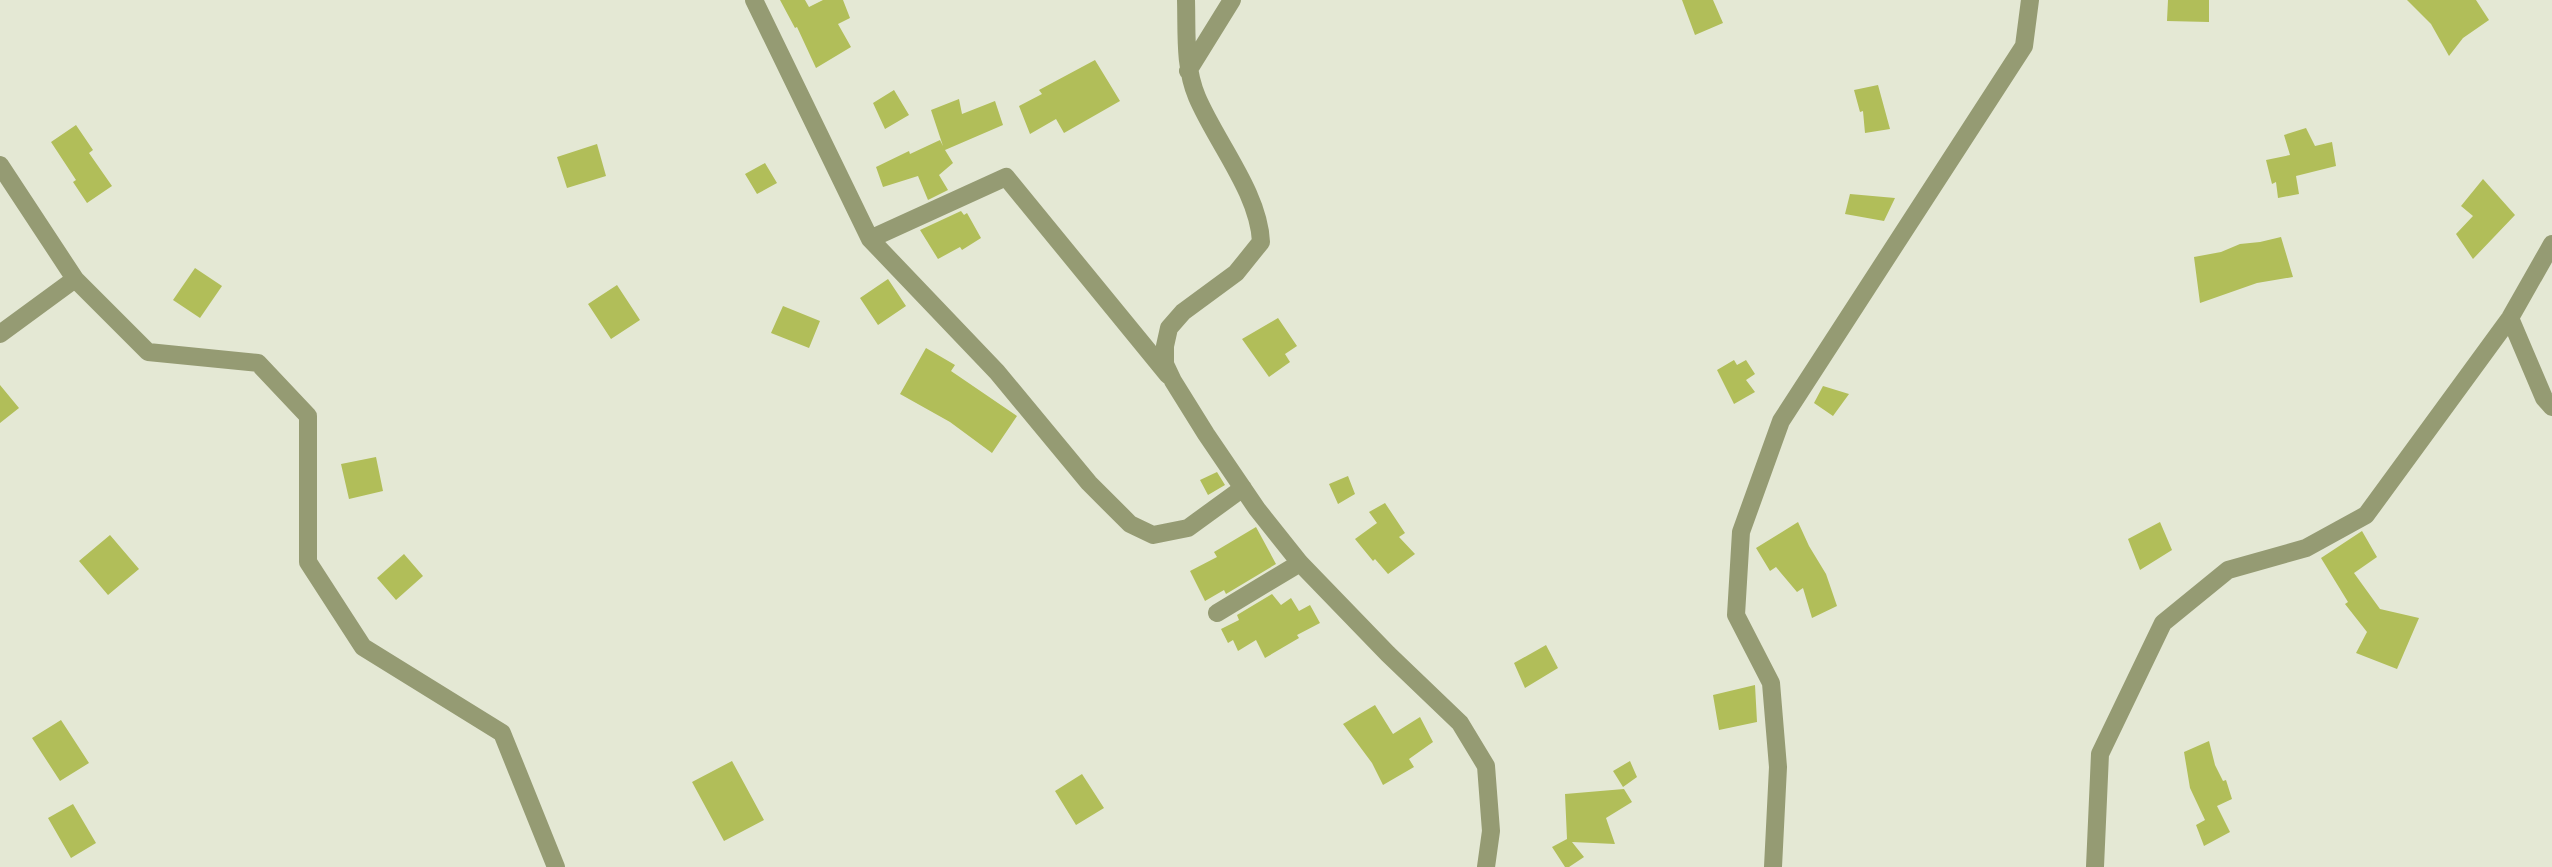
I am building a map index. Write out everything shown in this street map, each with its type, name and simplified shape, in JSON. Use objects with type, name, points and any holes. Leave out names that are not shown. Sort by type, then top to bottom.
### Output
[{"type":"street","points":[[1173,381],[1165,364],[1169,328],[1183,312],[1236,273],[1261,242],[1260,225],[1244,187],[1197,97],[1188,71],[1186,0]]},
{"type":"street","points":[[1188,71],[1232,0]]},
{"type":"street","points":[[1773,867],[1778,767],[1771,683],[1736,615],[1741,532],[1781,421],[2024,46],[2030,0]]},
{"type":"street","points":[[762,3],[870,239],[997,372],[1089,483],[1130,524],[1153,535],[1188,528],[1243,488]]},
{"type":"street","points":[[0,165],[75,279],[148,352],[258,363],[308,416],[308,562],[363,647],[502,733],[556,867]]},
{"type":"street","points":[[870,239],[1006,177],[1173,381],[1243,488],[1300,563],[1460,723],[1486,766],[1491,831],[1486,867]]},
{"type":"street","points":[[2095,867],[2100,754],[2163,623],[2228,570],[2306,548],[2366,515],[2510,318],[2552,244]]},
{"type":"street","points":[[0,334],[75,279]]},
{"type":"street","points":[[2510,318],[2544,398],[2552,407]]},
{"type":"street","points":[[1217,613],[1300,563]]},
{"type":"building","points":[[780,0],[805,0],[809,7],[823,0],[843,0],[850,18],[838,24],[851,47],[816,68]]},
{"type":"building","points":[[1682,0],[1713,0],[1723,23],[1695,35]]},
{"type":"building","points":[[2168,0],[2209,0],[2209,22],[2167,21]]},
{"type":"building","points":[[2407,0],[2476,0],[2489,20],[2463,38],[2449,56],[2431,24]]},
{"type":"building","points":[[1095,60],[1120,101],[1064,133],[1056,119],[1030,134],[1019,106],[1042,94],[1039,90]]},
{"type":"building","points":[[1878,85],[1890,129],[1865,133],[1863,111],[1860,112],[1854,90]]},
{"type":"building","points":[[894,90],[909,115],[885,129],[873,103]]},
{"type":"building","points":[[959,99],[962,114],[995,101],[1003,125],[945,150],[953,163],[939,175],[948,190],[928,200],[918,176],[883,187],[876,167],[940,140],[943,146],[931,110]]},
{"type":"building","points":[[76,125],[93,150],[89,153],[112,186],[87,203],[51,142]]},
{"type":"building","points":[[2306,128],[2315,146],[2332,142],[2336,166],[2296,176],[2299,194],[2278,198],[2276,182],[2272,184],[2266,160],[2290,155],[2284,135]]},
{"type":"building","points":[[597,144],[606,176],[567,188],[557,157]]},
{"type":"building","points":[[765,163],[777,183],[757,194],[745,174]]},
{"type":"building","points":[[2483,179],[2515,215],[2473,259],[2456,234],[2473,216],[2461,206]]},
{"type":"building","points":[[1850,194],[1895,198],[1884,221],[1845,214]]},
{"type":"building","points":[[961,211],[964,215],[967,213],[981,238],[962,250],[960,247],[938,259],[920,230]]},
{"type":"building","points":[[2281,237],[2293,277],[2257,283],[2200,303],[2194,257]]},
{"type":"building","points":[[195,268],[222,286],[200,318],[173,300]]},
{"type":"building","points":[[888,279],[906,306],[878,325],[860,298]]},
{"type":"building","points":[[617,285],[640,320],[611,339],[588,304]]},
{"type":"building","points":[[783,306],[820,321],[809,348],[771,333]]},
{"type":"building","points":[[1278,318],[1297,346],[1285,354],[1290,362],[1269,377],[1242,339]]},
{"type":"building","points":[[926,348],[955,365],[951,371],[1017,416],[992,453],[950,422],[900,394]]},
{"type":"building","points":[[1734,360],[1737,365],[1746,360],[1755,374],[1746,380],[1755,392],[1734,404],[1717,370]]},
{"type":"building","points":[[0,385],[19,408],[0,423]]},
{"type":"building","points":[[1823,386],[1849,394],[1833,416],[1814,403]]},
{"type":"building","points":[[376,457],[383,491],[349,499],[341,464]]},
{"type":"building","points":[[1217,472],[1225,485],[1208,495],[1200,480]]},
{"type":"building","points":[[1348,476],[1355,494],[1338,504],[1329,484]]},
{"type":"building","points":[[1385,503],[1405,533],[1399,537],[1415,554],[1388,574],[1355,539],[1377,523],[1369,512]]},
{"type":"building","points":[[1798,522],[1826,574],[1837,606],[1812,618],[1803,588],[1797,592],[1776,567],[1770,571],[1756,548]]},
{"type":"building","points":[[2160,522],[2172,550],[2140,570],[2128,539]]},
{"type":"building","points":[[1256,527],[1276,564],[1226,594],[1224,590],[1205,601],[1190,571],[1217,557],[1214,552]]},
{"type":"building","points":[[2362,531],[2377,557],[2354,573],[2380,609],[2419,618],[2397,669],[2356,653],[2367,632],[2345,604],[2348,602],[2321,558]]},
{"type":"building","points":[[110,535],[139,569],[108,595],[79,561]]},
{"type":"building","points":[[404,554],[423,576],[396,600],[377,578]]},
{"type":"building","points":[[1272,594],[1281,605],[1291,598],[1299,611],[1310,605],[1320,623],[1265,658],[1256,640],[1238,651],[1233,640],[1228,643],[1221,629],[1239,620],[1237,615]]},
{"type":"building","points":[[1546,645],[1558,668],[1525,688],[1514,663]]},
{"type":"building","points":[[1755,685],[1757,722],[1719,730],[1713,695]]},
{"type":"building","points":[[1375,705],[1393,734],[1420,717],[1433,742],[1409,759],[1414,767],[1383,785],[1372,763],[1343,724]]},
{"type":"building","points":[[61,720],[89,763],[60,781],[32,738]]},
{"type":"building","points":[[2209,741],[2215,765],[2223,781],[2226,780],[2232,799],[2217,806],[2230,832],[2204,846],[2196,825],[2205,820],[2190,788],[2184,752]]},
{"type":"building","points":[[732,761],[764,820],[724,841],[692,782]]},
{"type":"building","points":[[1630,761],[1637,777],[1623,787],[1613,771]]},
{"type":"building","points":[[1082,774],[1104,808],[1076,825],[1055,791]]},
{"type":"building","points":[[1624,789],[1632,802],[1606,818],[1615,844],[1572,842],[1584,857],[1565,867],[1552,847],[1567,839],[1565,794]]},
{"type":"building","points":[[73,804],[96,843],[71,858],[48,818]]}]
